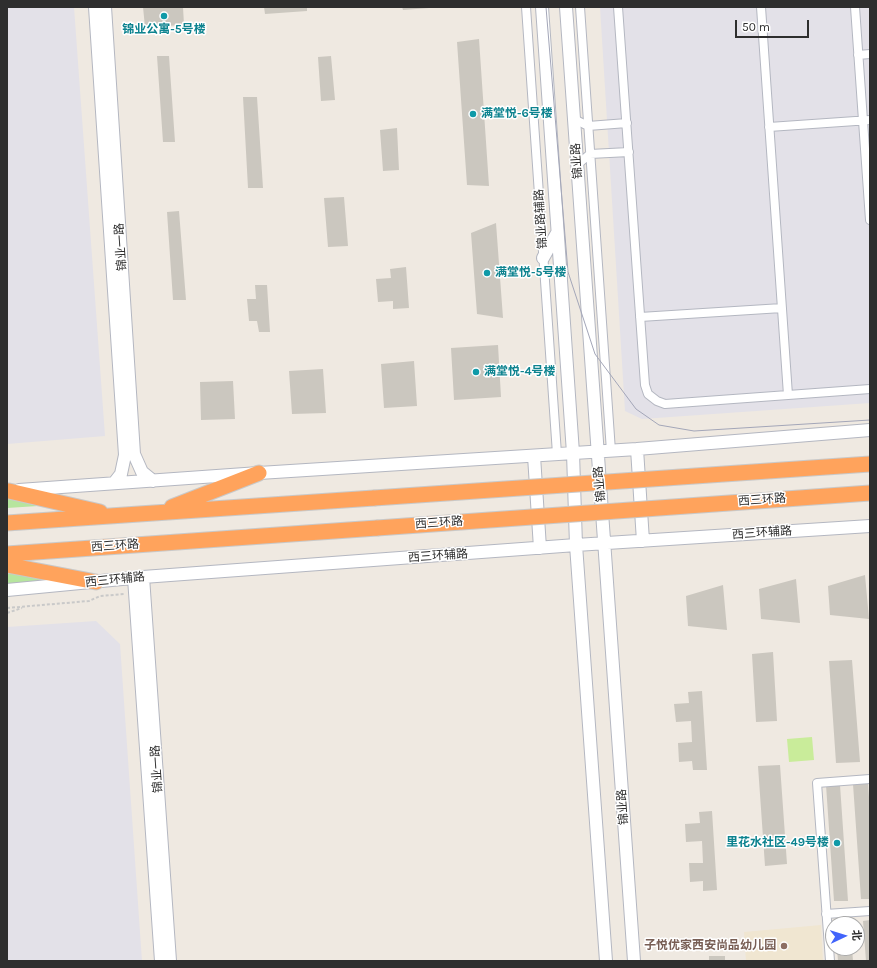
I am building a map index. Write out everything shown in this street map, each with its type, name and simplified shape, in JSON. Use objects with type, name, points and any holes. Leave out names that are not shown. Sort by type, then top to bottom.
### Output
[{"type":"highway","points":[[7,524],[157,512],[870,464]]},
{"type":"highway","points":[[157,512],[259,473]]},
{"type":"highway","points":[[8,491],[114,516]]},
{"type":"highway","name":"西三环路","points":[[7,554],[870,492]]},
{"type":"highway","points":[[7,565],[96,582]]},
{"type":"main road","name":"锦业一路","points":[[95,7],[126,455],[121,474],[114,484]]},
{"type":"main road","name":"锦业一路","points":[[104,7],[134,454],[142,472],[153,481]]},
{"type":"main road","name":"锦业路","points":[[542,7],[573,453],[576,546],[606,961]]},
{"type":"main road","name":"锦业路","points":[[566,7],[634,961]]},
{"type":"main road","points":[[543,258],[557,233]]},
{"type":"main road","points":[[8,491],[259,473],[598,452],[870,430]]},
{"type":"main road","points":[[637,449],[643,541]]},
{"type":"main road","points":[[534,456],[540,548]]},
{"type":"main road","name":"西三环辅路","points":[[7,590],[139,578],[540,548],[870,526]]},
{"type":"main road","name":"锦业一路","points":[[139,578],[135,594],[161,961]]},
{"type":"main road","name":"锦业一路","points":[[139,578],[170,961]]},
{"type":"street","name":"锦业路辅路","points":[[526,7],[557,454]]},
{"type":"street","points":[[580,7],[611,450]]},
{"type":"street","points":[[618,7],[645,385],[648,394],[657,401],[665,404],[870,389]]},
{"type":"street","points":[[761,7],[788,395]]},
{"type":"street","points":[[855,7],[858,55],[866,120],[870,220]]},
{"type":"street","points":[[858,55],[870,54]]},
{"type":"street","points":[[574,118],[588,126],[627,123]]},
{"type":"street","points":[[769,127],[866,120]]},
{"type":"street","points":[[577,165],[590,154],[629,152]]},
{"type":"street","points":[[640,317],[782,308]]},
{"type":"street","points":[[830,961],[817,783],[870,779]]},
{"type":"street","points":[[826,914],[870,911]]},
{"type":"path","points":[[7,608],[89,601],[100,596],[135,594]]},
{"type":"path","points":[[7,613],[25,607]]},
{"type":"shaded area","points":[[7,7],[74,7],[105,436],[7,444]]},
{"type":"shaded area","points":[[600,7],[870,7],[870,403],[642,419],[625,411]]},
{"type":"shaded area","points":[[96,621],[120,644],[142,961],[7,961],[7,627]]},
{"type":"shaded area","name":"子悦优家西安尚品幼儿园","points":[[821,925],[823,961],[746,961],[744,932]]},
{"type":"green space","points":[[7,498],[38,506],[7,508]]},
{"type":"green space","points":[[16,573],[44,579],[42,581],[7,584],[7,574]]},
{"type":"green space","points":[[812,737],[814,760],[789,762],[787,739]]},
{"type":"building","name":"锦业公寓-5号楼","points":[[143,7],[183,7],[184,25],[145,27]]},
{"type":"building","points":[[264,7],[307,7],[307,11],[265,14]]},
{"type":"building","points":[[402,7],[429,7],[429,8],[403,10]]},
{"type":"building","name":"满堂悦-6号楼","points":[[479,39],[489,186],[467,185],[457,42]]},
{"type":"building","points":[[157,56],[169,56],[175,142],[163,142]]},
{"type":"building","points":[[331,56],[335,100],[321,101],[318,57]]},
{"type":"building","points":[[243,97],[257,97],[263,188],[248,188]]},
{"type":"building","points":[[397,128],[399,170],[383,171],[380,130]]},
{"type":"building","points":[[344,197],[348,246],[328,247],[324,198]]},
{"type":"building","points":[[179,211],[186,300],[173,300],[167,212]]},
{"type":"building","name":"满堂悦-5号楼","points":[[496,223],[503,318],[477,314],[471,233]]},
{"type":"building","points":[[406,267],[409,308],[393,309],[393,301],[378,302],[376,279],[391,278],[390,269]]},
{"type":"building","points":[[255,285],[267,285],[270,332],[259,332],[257,321],[249,321],[247,299],[256,299]]},
{"type":"building","name":"满堂悦-4号楼","points":[[498,345],[501,397],[454,400],[451,348]]},
{"type":"building","points":[[414,361],[417,406],[384,408],[381,364]]},
{"type":"building","points":[[323,369],[326,413],[292,414],[289,371]]},
{"type":"building","points":[[233,381],[235,419],[201,420],[200,382]]},
{"type":"building","points":[[865,575],[869,619],[830,615],[828,586]]},
{"type":"building","points":[[796,579],[800,623],[761,619],[759,589]]},
{"type":"building","points":[[723,585],[727,630],[688,626],[686,596]]},
{"type":"building","points":[[773,652],[777,721],[756,722],[752,654]]},
{"type":"building","points":[[852,660],[860,762],[836,763],[829,661]]},
{"type":"building","points":[[702,691],[707,770],[693,770],[692,761],[679,762],[678,743],[692,742],[691,721],[676,722],[674,704],[689,703],[688,692]]},
{"type":"building","points":[[780,765],[787,864],[765,866],[758,766]]},
{"type":"building","points":[[868,783],[870,811],[870,899],[861,899],[853,784]]},
{"type":"building","name":"里花水社区-49号楼","points":[[826,785],[840,785],[848,901],[834,901]]},
{"type":"building","points":[[712,811],[717,890],[703,891],[703,881],[690,882],[689,863],[703,863],[702,841],[686,842],[685,824],[700,823],[699,812]]},
{"type":"building","points":[[870,920],[870,961],[866,961],[865,921]]},
{"type":"building","points":[[709,956],[725,956],[725,961],[709,961]]},
{"type":"building","points":[[838,956],[853,956],[853,961],[838,961]]},
{"type":"tram line","points":[[546,7],[568,272],[595,354],[636,409],[659,425],[694,431],[870,420]]},
{"type":"place","name":"锦业公寓-5号楼","points":[[164,16]]},
{"type":"place","name":"满堂悦-6号楼","points":[[473,114]]},
{"type":"place","name":"满堂悦-5号楼","points":[[487,273]]},
{"type":"place","name":"满堂悦-4号楼","points":[[476,372]]},
{"type":"place","name":"里花水社区-49号楼","points":[[837,843]]},
{"type":"place","name":"子悦优家西安尚品幼儿园","points":[[784,946]]}]
